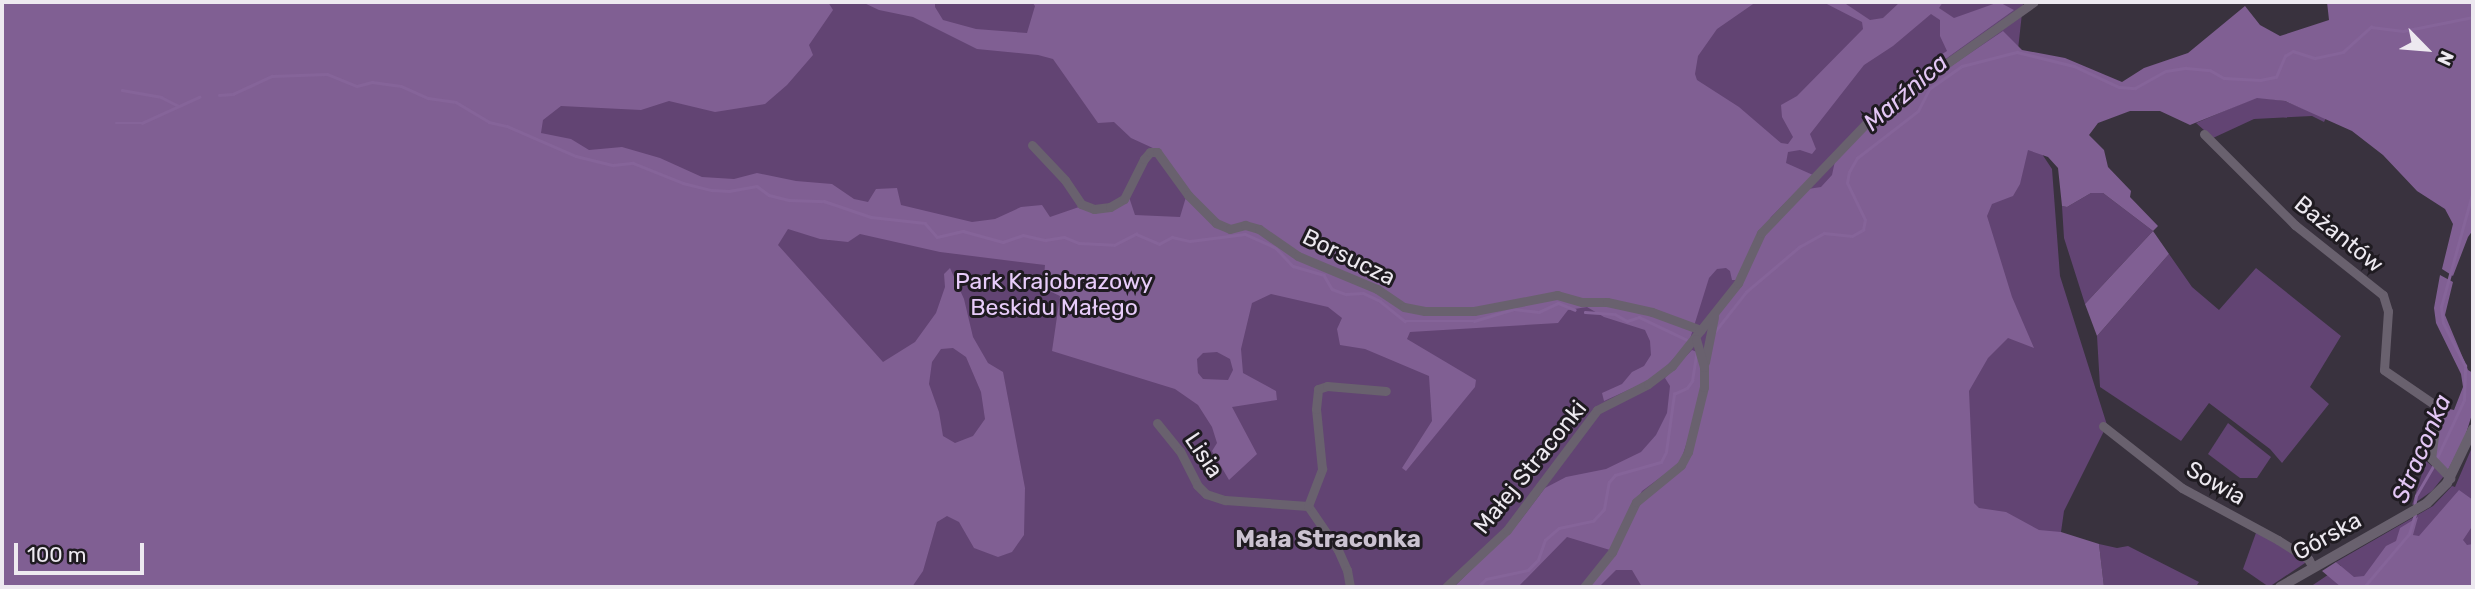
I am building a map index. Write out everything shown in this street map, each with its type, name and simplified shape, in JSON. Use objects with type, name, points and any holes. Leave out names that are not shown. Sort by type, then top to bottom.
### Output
[{"type":"street","name":"Małej Straconki","points":[[1446,587],[1507,530],[1597,410],[1663,375],[1698,337],[1738,283],[1761,233],[1875,114],[2034,2]]},
{"type":"street","name":"Bażantów","points":[[2204,134],[2287,218],[2383,295],[2388,311],[2384,370],[2438,407],[2435,463],[2450,478]]},
{"type":"street","name":"Borsucza","points":[[1032,145],[1065,180],[1081,204],[1094,209],[1111,207],[1124,199],[1144,159],[1150,152],[1157,152],[1188,195],[1216,223],[1230,229],[1245,225],[1259,229],[1298,256],[1377,289],[1404,307],[1425,311],[1474,311],[1558,295],[1582,302],[1607,302],[1652,312],[1698,337]]},
{"type":"street","points":[[1584,587],[1612,552],[1636,502],[1681,465],[1701,406],[1703,363],[1713,316]]},
{"type":"street","points":[[1698,337],[1703,363]]},
{"type":"street","points":[[1350,587],[1348,570],[1338,550],[1308,506],[1322,468],[1316,409],[1318,389],[1327,386],[1386,391]]},
{"type":"street","name":"Lisia","points":[[1157,423],[1180,451],[1197,485],[1206,494],[1225,500],[1308,506]]},
{"type":"street","name":"Sowia","points":[[2103,426],[2182,488],[2278,540],[2308,559],[2313,567]]},
{"type":"street","name":"Górska","points":[[2280,587],[2422,506],[2450,478],[2473,429]]},
{"type":"green space","name":"Park Krajobrazowy Beskidu Małego","points":[[2,2],[2026,2],[2023,4],[2008,141],[2042,154],[2052,169],[2060,276],[2107,425],[2064,511],[2061,532],[2054,532],[2048,587],[2,587]]},
{"type":"green space","points":[[2257,97],[2285,101],[2326,118],[2324,122],[2312,116],[2254,119],[2213,138],[2196,123]]},
{"type":"green space","points":[[2091,193],[2103,193],[2153,231],[2085,304],[2064,238],[2062,206],[2067,207]]},
{"type":"green space","points":[[2169,254],[2192,287],[2219,310],[2256,268],[2341,336],[2310,387],[2329,404],[2282,463],[2270,449],[2209,403],[2181,441],[2100,387],[2097,336]]},
{"type":"green space","points":[[2228,423],[2271,457],[2257,478],[2240,478],[2208,454]]},
{"type":"green space","points":[[2473,445],[2473,587],[2310,587],[2341,566],[2336,562],[2433,506],[2452,486],[2455,487]]},
{"type":"green space","points":[[2426,461],[2444,476],[2432,491],[2412,505]]},
{"type":"green space","points":[[2257,530],[2305,561],[2269,587],[2243,569]]},
{"type":"green space","points":[[2099,544],[2117,548],[2128,546],[2199,582],[2197,585],[2201,587],[2104,587]]},
{"type":"shaded area","name":"Park Krajobrazowy Beskidu Małego","points":[[2,2],[828,2],[833,10],[809,45],[813,55],[787,85],[765,104],[715,112],[669,101],[641,110],[561,106],[543,120],[541,133],[571,139],[589,150],[622,147],[660,158],[702,177],[734,179],[757,173],[796,181],[832,184],[854,199],[868,202],[876,189],[897,188],[901,205],[972,222],[995,219],[1021,207],[1042,205],[1050,217],[1079,207],[1089,211],[1129,197],[1135,215],[1180,217],[1186,197],[1155,149],[1131,138],[1114,122],[1098,123],[1053,59],[977,49],[913,17],[879,10],[862,2],[935,2],[943,20],[976,29],[1027,33],[1035,6],[1032,2],[1756,2],[1717,29],[1698,56],[1695,74],[1697,80],[1739,107],[1781,143],[1788,144],[1793,137],[1782,117],[1781,105],[1797,96],[1863,29],[1862,22],[1823,2],[1843,2],[1870,20],[1883,18],[1900,2],[1943,2],[1939,8],[1954,18],[1999,2],[2014,10],[1933,68],[1934,59],[1947,51],[1940,36],[1940,20],[1931,14],[1893,46],[1864,65],[1810,134],[1816,149],[1812,154],[1800,150],[1788,152],[1786,163],[1813,175],[1771,217],[1737,280],[1732,280],[1730,271],[1726,268],[1717,269],[1709,278],[1689,342],[1660,373],[1646,382],[1604,401],[1602,393],[1622,384],[1632,372],[1644,366],[1651,355],[1650,341],[1645,330],[1604,317],[1587,307],[1568,310],[1558,323],[1410,332],[1407,339],[1476,380],[1475,387],[1406,471],[1402,468],[1432,421],[1429,376],[1365,349],[1340,345],[1337,329],[1342,318],[1328,307],[1271,294],[1252,303],[1241,349],[1243,373],[1276,391],[1277,400],[1232,407],[1257,454],[1229,480],[1212,451],[1217,443],[1212,427],[1198,405],[1175,389],[1052,351],[1060,296],[1043,288],[1045,265],[940,252],[860,234],[848,242],[820,239],[788,229],[778,245],[883,362],[915,342],[936,313],[945,287],[944,274],[950,268],[964,299],[973,337],[988,363],[1003,372],[1025,488],[1024,535],[1012,552],[998,557],[974,548],[959,522],[947,516],[937,522],[923,571],[912,587],[2,587]],"holes":[[[953,348],[966,357],[981,392],[985,419],[973,436],[955,443],[943,436],[939,412],[929,384],[932,362],[941,349]],[[1217,352],[1230,359],[1233,370],[1228,380],[1203,379],[1198,373],[1197,359],[1203,353]]]},
{"type":"shaded area","points":[[2327,2],[2473,2],[2473,230],[2453,276],[2442,269],[2453,224],[2445,209],[2417,191],[2383,155],[2352,131],[2285,101],[2257,98],[2190,125],[2160,111],[2130,111],[2098,123],[2089,135],[2104,150],[2108,167],[2131,191],[2130,197],[2158,226],[2153,231],[2103,193],[2091,193],[2067,207],[2062,206],[2058,168],[2048,157],[2028,150],[2020,184],[2013,196],[1992,204],[1987,216],[2012,297],[2034,348],[2008,338],[1988,358],[1969,391],[1974,503],[1979,508],[2006,512],[2039,530],[2061,532],[2099,544],[2104,587],[1642,587],[1632,570],[1616,570],[1599,587],[1589,585],[1634,510],[1684,466],[1718,316],[1746,275],[1761,239],[1808,189],[1821,187],[1832,175],[1835,161],[1877,116],[2003,31],[2022,50],[2065,58],[2122,82],[2144,68],[2188,53],[2245,6],[2260,25],[2280,36],[2329,20]]},
{"type":"shaded area","points":[[2153,231],[2169,254],[2097,336],[2085,304]]},
{"type":"shaded area","points":[[2440,275],[2453,282],[2445,315],[2468,370],[2473,373],[2473,411],[2465,437],[2448,470],[2433,459],[2436,438],[2445,408],[2454,410],[2463,387],[2461,374],[2436,323],[2434,308]]},
{"type":"shaded area","points":[[1692,350],[1699,353],[1702,368],[1700,403],[1680,463],[1642,491],[1610,550],[1567,537],[1518,587],[1454,587],[1520,521],[1545,488],[1566,477],[1606,469],[1641,452],[1656,435],[1667,413],[1670,386],[1665,378]]},
{"type":"shaded area","points":[[2459,490],[2473,500],[2473,525],[2463,540],[2467,545],[2473,544],[2473,587],[2341,587],[2322,571],[2336,562],[2354,577],[2364,576],[2386,546],[2396,541],[2400,528],[2418,517],[2413,535],[2419,536]]},
{"type":"waterway","name":"Marźnica","points":[[1713,334],[1746,292],[1799,247],[1824,233],[1852,236],[1863,230],[1865,220],[1847,183],[1849,172],[1857,158],[1918,111],[1929,89],[1962,66],[2017,52],[2074,66],[2119,87],[2135,88],[2166,71],[2186,68],[2210,70],[2224,78],[2260,80],[2276,77],[2285,56],[2293,51],[2315,58],[2343,52],[2371,27],[2403,31],[2473,17]]},
{"type":"waterway","points":[[219,95],[233,94],[272,76],[327,74],[357,86],[372,82],[401,86],[428,98],[456,102],[489,122],[507,126],[576,156],[613,165],[633,163],[683,183],[712,190],[729,191],[757,186],[769,195],[789,200],[824,201],[871,217],[925,223],[937,237],[963,231],[1003,242],[1023,235],[1045,240],[1064,237],[1079,243],[1114,245],[1136,234],[1159,244],[1172,237],[1190,241],[1245,234],[1276,248],[1293,266],[1324,275],[1332,289],[1346,294],[1363,293],[1380,301],[1405,321],[1474,321],[1514,309],[1539,312],[1558,303],[1575,310]]},
{"type":"waterway","points":[[122,90],[161,97],[179,106]]},
{"type":"waterway","points":[[116,123],[142,123],[199,97]]},
{"type":"waterway","name":"Straconka","points":[[2436,460],[2464,400],[2465,366],[2443,323],[2441,307],[2473,191]]},
{"type":"waterway","points":[[1585,312],[1615,314],[1627,321],[1639,317],[1689,341]]},
{"type":"waterway","name":"Marźnica","points":[[1478,587],[1486,579],[1528,570],[1538,560],[1545,540],[1559,528],[1593,521],[1604,509],[1609,482],[1615,475],[1661,462],[1666,452],[1674,394],[1687,388],[1692,381],[1697,351]]},
{"type":"waterway","name":"Straconka","points":[[2414,507],[2416,496],[2433,466]]},
{"type":"waterway","name":"Straconka","points":[[2364,587],[2409,534],[2415,514]]},
{"type":"district","name":"Mała Straconka","points":[[1328,540]]}]
